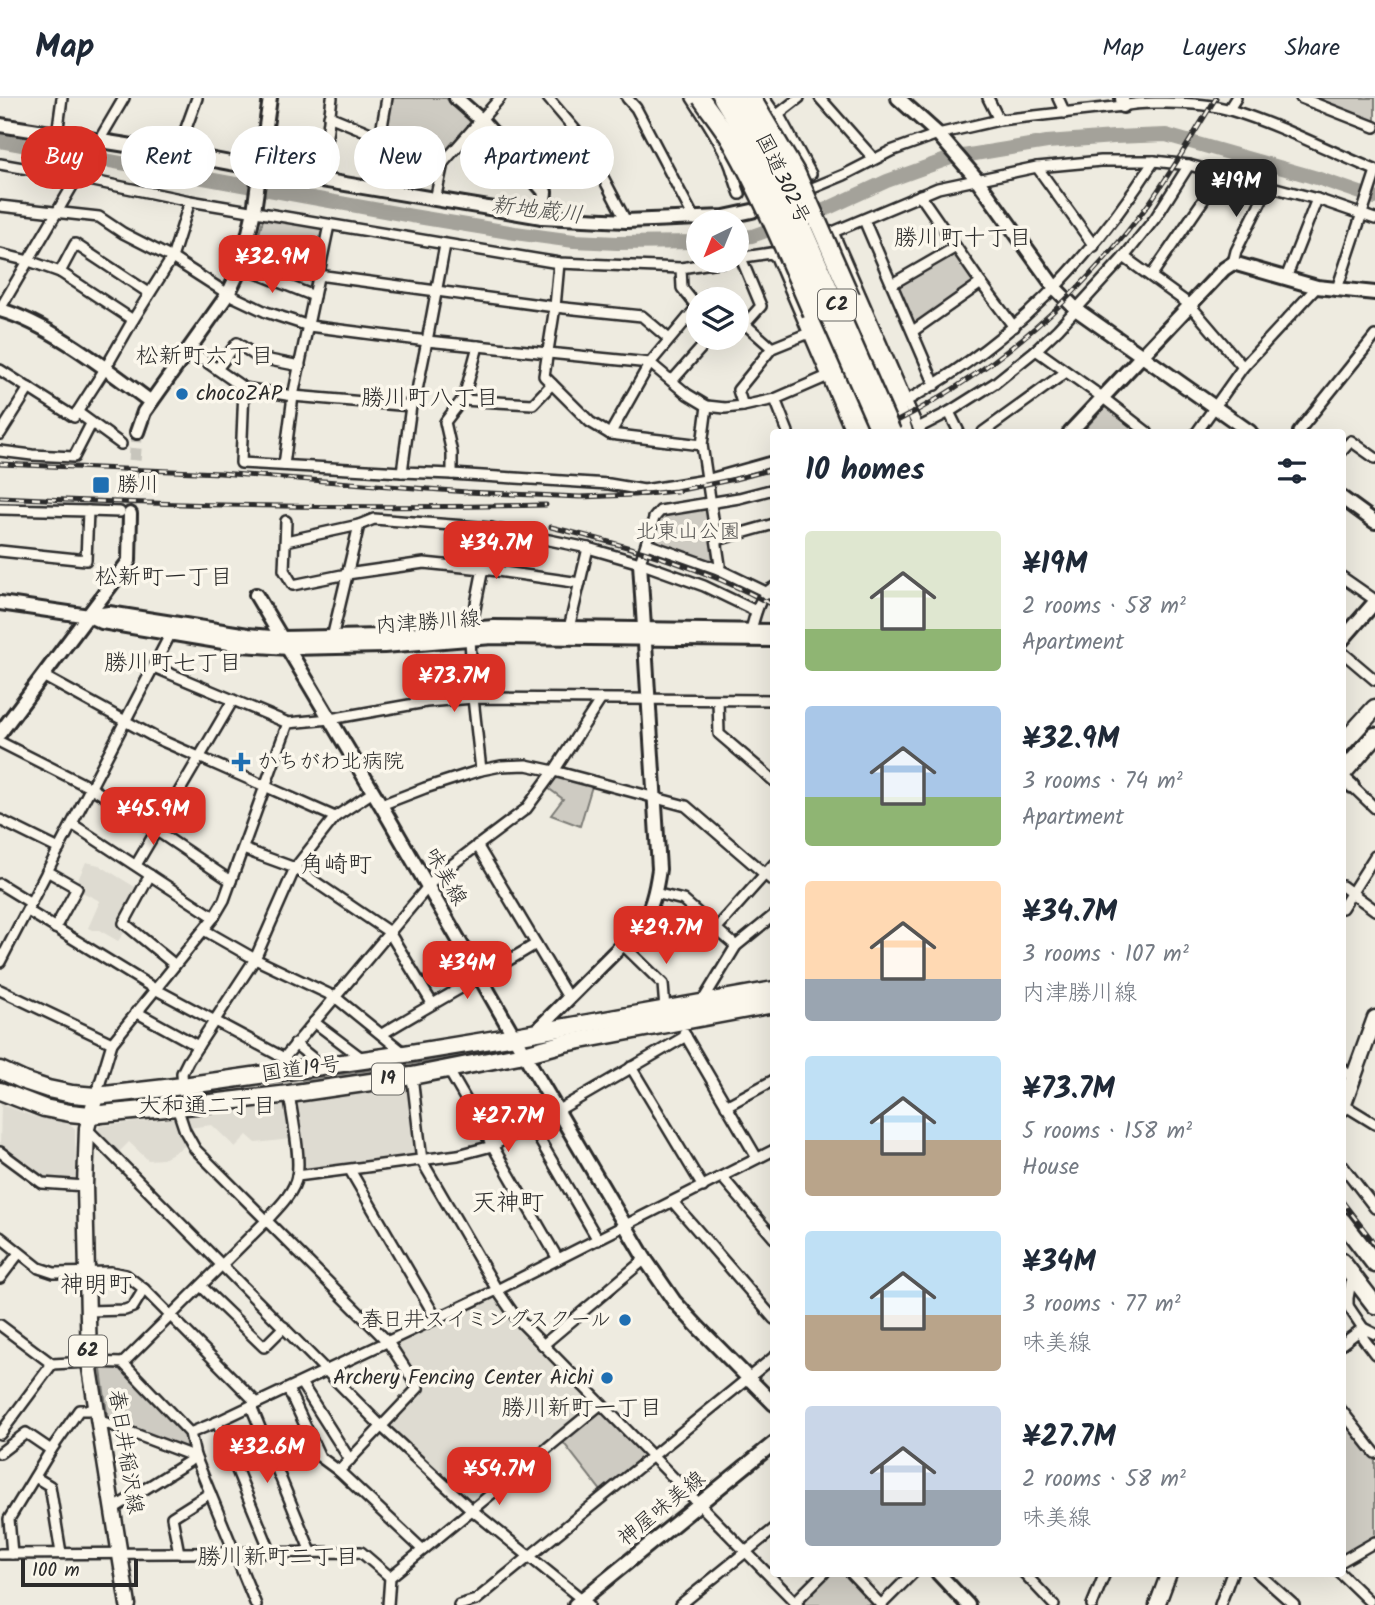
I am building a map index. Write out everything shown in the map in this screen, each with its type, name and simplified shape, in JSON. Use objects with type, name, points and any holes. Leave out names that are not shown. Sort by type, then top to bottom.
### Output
[{"type":"highway","name":"国道302号","points":[[713,98],[732,127],[774,206],[872,429]]},
{"type":"highway","name":"C2","points":[[722,98],[772,187],[879,429]]},
{"type":"highway","name":"C2","points":[[737,98],[781,178],[891,429]]},
{"type":"highway","points":[[752,98],[797,174],[909,429]]},
{"type":"highway","points":[[697,101],[724,129],[747,171],[813,314],[862,429]]},
{"type":"highway","name":"国道302号","points":[[790,243],[800,255],[826,273],[836,288],[909,429]]},
{"type":"highway","points":[[1346,728],[1375,699]]},
{"type":"highway","points":[[1346,740],[1375,708]]},
{"type":"highway","points":[[1346,756],[1375,725]]},
{"type":"highway","points":[[1346,778],[1375,736]]},
{"type":"highway","points":[[746,1002],[770,991]]},
{"type":"highway","name":"国道19号","points":[[1,1094],[88,1122],[177,1107],[412,1076],[524,1054],[565,1043],[683,1029],[746,1002]]},
{"type":"highway","name":"国道19号","points":[[0,1070],[24,1082],[48,1089],[96,1096],[183,1086],[284,1064],[322,1066],[405,1054],[701,1003],[770,1005]]},
{"type":"highway","points":[[1346,1226],[1373,1261]]},
{"type":"highway","points":[[1346,1236],[1375,1274]]},
{"type":"highway","points":[[1346,1254],[1375,1292]]},
{"type":"highway","points":[[1346,1268],[1375,1305]]},
{"type":"main road","points":[[1348,1072],[1371,1046],[1375,1018]]},
{"type":"main road","name":"春日井稲沢線","points":[[96,1096],[88,1122],[85,1186],[89,1362],[128,1605]]},
{"type":"main road","points":[[1157,1605],[1168,1577]]},
{"type":"street","points":[[58,126],[62,98]]},
{"type":"street","points":[[107,128],[124,98]]},
{"type":"street","points":[[187,126],[197,98]]},
{"type":"street","points":[[266,126],[270,98]]},
{"type":"street","points":[[328,126],[332,98]]},
{"type":"street","points":[[382,126],[387,98]]},
{"type":"street","points":[[456,98],[481,120],[545,192],[542,216]]},
{"type":"street","points":[[446,160],[500,98]]},
{"type":"street","points":[[548,98],[583,139],[626,222]]},
{"type":"street","points":[[627,98],[636,108],[690,210]]},
{"type":"street","points":[[697,101],[710,109],[722,124],[732,127],[737,98]]},
{"type":"street","points":[[764,98],[777,114],[811,174]]},
{"type":"street","points":[[777,114],[799,98]]},
{"type":"street","points":[[820,98],[874,159]]},
{"type":"street","points":[[898,98],[942,139],[974,176],[1055,288],[1077,310],[1246,429]]},
{"type":"street","points":[[988,98],[999,120]]},
{"type":"street","points":[[1058,98],[1065,113]]},
{"type":"street","points":[[1229,110],[1236,98]]},
{"type":"street","points":[[1301,98],[1375,127]]},
{"type":"street","points":[[697,101],[731,166],[740,194]]},
{"type":"street","points":[[749,212],[774,206],[844,175],[891,150],[942,139],[999,120],[1065,113],[1122,102],[1190,101],[1229,110],[1304,138],[1375,173],[1337,289]]},
{"type":"street","points":[[329,116],[354,127]]},
{"type":"street","points":[[0,125],[21,129]]},
{"type":"street","points":[[910,429],[906,401],[833,232],[920,195],[974,176],[1037,166],[1101,161],[1154,161],[1189,165],[1362,210],[1375,219]]},
{"type":"street","points":[[906,401],[978,356],[1055,288],[1094,246],[1154,161]]},
{"type":"street","points":[[0,164],[21,167]]},
{"type":"street","points":[[914,429],[949,412],[995,383],[1036,350],[1077,310],[1124,257],[1156,216],[1189,165]]},
{"type":"street","points":[[1037,166],[1094,246]]},
{"type":"street","points":[[1151,276],[1222,173]]},
{"type":"street","points":[[107,180],[190,201],[559,263],[686,267]]},
{"type":"street","points":[[340,183],[542,216],[626,222],[686,219]]},
{"type":"street","points":[[1074,429],[1224,269],[1233,263],[1269,185]]},
{"type":"street","points":[[72,189],[0,309],[39,327],[150,401]]},
{"type":"street","points":[[137,432],[150,401],[228,294],[241,267],[257,189]]},
{"type":"street","points":[[435,200],[437,189]]},
{"type":"street","points":[[920,195],[1014,327]]},
{"type":"street","points":[[1286,278],[1317,199]]},
{"type":"street","points":[[0,370],[74,417],[172,258],[190,201]]},
{"type":"street","points":[[0,206],[99,217],[123,233],[172,258],[228,294],[266,312],[309,326],[427,341],[650,363],[687,394],[707,406],[725,408],[743,407],[775,399],[828,376]]},
{"type":"street","points":[[864,220],[935,385]]},
{"type":"street","points":[[284,465],[293,396],[329,225]]},
{"type":"street","points":[[60,272],[75,244],[149,293]]},
{"type":"street","points":[[402,472],[411,406],[427,341],[445,245]]},
{"type":"street","points":[[892,284],[956,247]]},
{"type":"street","points":[[0,254],[60,272],[133,320]]},
{"type":"street","points":[[749,256],[774,254],[850,429]]},
{"type":"street","points":[[1124,257],[1190,305],[1243,367]]},
{"type":"street","points":[[559,263],[544,376],[590,422],[610,434],[702,445]]},
{"type":"street","points":[[1233,263],[1317,286],[1375,293]]},
{"type":"street","points":[[241,267],[314,296]]},
{"type":"street","points":[[681,268],[682,288],[686,292]]},
{"type":"street","points":[[746,273],[761,306],[749,320]]},
{"type":"street","points":[[796,302],[804,274]]},
{"type":"street","points":[[318,275],[642,316],[669,339]]},
{"type":"street","points":[[912,331],[981,283]]},
{"type":"street","points":[[1199,429],[1243,367],[1317,286]]},
{"type":"street","points":[[610,434],[650,363],[686,320]]},
{"type":"street","points":[[749,328],[772,348]]},
{"type":"street","points":[[743,407],[738,390],[772,348],[809,333]]},
{"type":"street","points":[[1300,429],[1375,336]]},
{"type":"street","points":[[217,369],[237,343],[259,358],[300,366]]},
{"type":"street","points":[[452,474],[452,453],[445,422],[467,390],[478,346]]},
{"type":"street","points":[[188,349],[244,387],[293,396],[411,406]]},
{"type":"street","points":[[672,382],[700,350]]},
{"type":"street","points":[[1036,350],[1143,429]]},
{"type":"street","points":[[987,429],[1066,372]]},
{"type":"street","points":[[462,400],[533,404],[552,384]]},
{"type":"street","points":[[244,387],[241,463],[609,484],[644,490],[706,480],[770,462]]},
{"type":"street","points":[[0,434],[29,388]]},
{"type":"street","points":[[775,399],[787,429]]},
{"type":"street","points":[[707,406],[702,445],[717,540],[720,565],[718,569]]},
{"type":"street","points":[[77,412],[121,444]]},
{"type":"street","points":[[949,412],[958,429]]},
{"type":"street","points":[[0,451],[75,457],[91,424]]},
{"type":"street","points":[[1346,446],[1350,441],[1375,458]]},
{"type":"street","points":[[524,1054],[534,1032],[645,919],[655,893],[659,869],[640,563],[654,518],[660,511],[710,504],[770,490]]},
{"type":"street","points":[[1346,501],[1375,522]]},
{"type":"street","points":[[0,509],[125,513],[129,561],[0,733]]},
{"type":"street","points":[[0,551],[86,560],[88,511]]},
{"type":"street","points":[[286,541],[359,525],[374,519],[491,527],[588,548],[640,563],[704,586],[756,611]]},
{"type":"street","points":[[286,522],[284,570],[293,585],[424,563],[580,583]]},
{"type":"street","points":[[332,638],[359,525]]},
{"type":"street","points":[[717,540],[770,525]]},
{"type":"street","points":[[481,770],[473,698],[470,634],[491,527]]},
{"type":"street","points":[[647,544],[770,591]]},
{"type":"street","points":[[569,628],[588,548]]},
{"type":"street","points":[[1346,580],[1375,601],[1346,635]]},
{"type":"street","points":[[751,630],[756,611],[770,592]]},
{"type":"street","name":"味美線","points":[[256,594],[645,1259],[674,1300],[770,1400]]},
{"type":"street","name":"内津勝川線","points":[[0,603],[89,615],[102,622],[172,628],[241,645],[382,636],[770,631]]},
{"type":"street","name":"内津勝川線","points":[[285,643],[384,646],[470,634],[494,627],[569,628],[770,640]]},
{"type":"street","points":[[1,956],[29,907],[172,628]]},
{"type":"street","points":[[1346,655],[1375,680]]},
{"type":"street","points":[[154,667],[288,723],[330,719],[426,702],[473,698],[770,700]]},
{"type":"street","points":[[43,676],[125,722],[335,817]]},
{"type":"street","points":[[0,884],[55,928],[284,1064],[295,1044],[437,876],[526,810],[601,699]]},
{"type":"street","points":[[136,865],[233,700]]},
{"type":"street","points":[[718,700],[719,734],[770,778]]},
{"type":"street","points":[[96,1096],[112,1043],[215,917],[224,900],[288,723]]},
{"type":"street","points":[[0,742],[113,801],[132,818],[231,881]]},
{"type":"street","points":[[381,805],[481,770],[501,765],[526,765],[686,806],[770,878]]},
{"type":"street","points":[[1346,780],[1375,808]]},
{"type":"street","points":[[183,1086],[182,1073],[188,1061],[255,959],[295,868],[335,817],[373,792]]},
{"type":"street","points":[[0,820],[59,849]]},
{"type":"street","points":[[72,824],[215,917]]},
{"type":"street","points":[[477,845],[569,999]]},
{"type":"street","points":[[243,849],[295,868],[389,932],[432,1003]]},
{"type":"street","points":[[1346,902],[1375,856]]},
{"type":"street","points":[[716,929],[770,868]]},
{"type":"street","points":[[47,872],[77,888],[55,928]]},
{"type":"street","points":[[150,874],[124,923],[175,965]]},
{"type":"street","points":[[1346,889],[1375,910]]},
{"type":"street","points":[[655,893],[683,900],[736,946]]},
{"type":"street","points":[[701,1003],[736,946],[770,918]]},
{"type":"street","points":[[204,930],[255,959],[335,997],[405,1054]]},
{"type":"street","points":[[382,1034],[536,944]]},
{"type":"street","points":[[623,944],[663,984],[665,1009]]},
{"type":"street","points":[[0,990],[112,1043]]},
{"type":"street","points":[[136,1012],[198,1046]]},
{"type":"street","points":[[314,1022],[365,1060]]},
{"type":"street","points":[[297,1176],[422,1161],[492,1146],[632,1068],[683,1029],[757,1158]]},
{"type":"street","points":[[295,1044],[322,1066]]},
{"type":"street","points":[[632,1068],[703,1187]]},
{"type":"street","points":[[448,1069],[558,1259]]},
{"type":"street","points":[[412,1076],[422,1161],[515,1316],[796,1604],[820,1577]]},
{"type":"street","points":[[726,1106],[770,1082]]},
{"type":"street","points":[[123,1363],[287,1197],[297,1176],[289,1094]]},
{"type":"street","points":[[177,1107],[185,1131],[195,1149],[388,1342],[418,1388],[339,1471]]},
{"type":"street","points":[[1346,1109],[1375,1124]]},
{"type":"street","points":[[88,1122],[222,1265],[382,1426],[472,1510],[530,1556],[582,1603]]},
{"type":"street","points":[[531,1125],[598,1240]]},
{"type":"street","points":[[0,1152],[42,1183],[85,1186]]},
{"type":"street","points":[[190,1433],[497,1290],[770,1152]]},
{"type":"street","points":[[350,1170],[436,1318]]},
{"type":"street","points":[[1346,1170],[1375,1208]]},
{"type":"street","points":[[722,1177],[770,1233]]},
{"type":"street","points":[[673,1202],[770,1314]]},
{"type":"street","points":[[0,1237],[39,1268],[54,1273],[111,1272],[126,1275],[171,1315],[254,1404],[311,1552]]},
{"type":"street","points":[[0,1278],[19,1253]]},
{"type":"street","points":[[543,1345],[645,1259]]},
{"type":"street","points":[[1349,1307],[1352,1276]]},
{"type":"street","points":[[201,1286],[264,1348],[284,1327]]},
{"type":"street","points":[[88,1311],[125,1310],[132,1307],[144,1289]]},
{"type":"street","points":[[1346,1303],[1363,1328],[1375,1335]]},
{"type":"street","points":[[0,1325],[52,1364],[123,1363],[190,1433],[194,1456],[257,1605]]},
{"type":"street","points":[[1346,1341],[1363,1328]]},
{"type":"street","points":[[1363,1328],[1363,1338],[1375,1354]]},
{"type":"street","points":[[459,1605],[476,1600],[770,1360]]},
{"type":"street","points":[[0,1434],[52,1364]]},
{"type":"street","points":[[301,1383],[350,1460]]},
{"type":"street","points":[[288,1389],[320,1457],[339,1471],[423,1550]]},
{"type":"street","points":[[388,1605],[390,1577],[601,1404]]},
{"type":"street","points":[[12,1553],[9,1520],[51,1450],[79,1410],[194,1456]]},
{"type":"street","points":[[1346,1416],[1375,1453]]},
{"type":"street","points":[[217,1422],[271,1553]]},
{"type":"street","points":[[0,1453],[26,1433],[51,1450]]},
{"type":"street","name":"神屋味美線","points":[[582,1603],[770,1446]]},
{"type":"street","points":[[113,1509],[194,1456]]},
{"type":"street","points":[[35,1477],[50,1486],[61,1553]]},
{"type":"street","points":[[179,1553],[172,1517],[210,1493]]},
{"type":"street","points":[[680,1605],[770,1532]]},
{"type":"street","points":[[1346,1559],[1375,1542]]},
{"type":"street","points":[[0,1553],[361,1552],[390,1577]]},
{"type":"street","points":[[855,1577],[881,1605],[909,1577]]},
{"type":"street","points":[[942,1577],[968,1605]]},
{"type":"street","points":[[1028,1577],[1054,1605]]},
{"type":"street","points":[[1092,1605],[1103,1577]]},
{"type":"street","points":[[1220,1605],[1230,1577]]},
{"type":"street","points":[[1262,1577],[1294,1605]]},
{"type":"street","points":[[1344,1577],[1369,1602]]},
{"type":"shaded area","points":[[86,862],[99,865],[140,890],[127,929],[118,941],[99,930],[88,928],[100,901],[78,890],[76,884]]},
{"type":"shaded area","points":[[404,1088],[408,1090],[416,1157],[304,1172],[295,1104],[297,1102]]},
{"type":"shaded area","points":[[1,1104],[32,1116],[69,1123],[75,1130],[76,1177],[73,1180],[45,1180],[0,1146]]},
{"type":"shaded area","points":[[286,1104],[290,1139],[256,1143],[247,1135],[235,1147],[212,1125],[188,1128],[185,1119],[187,1116]]},
{"type":"shaded area","points":[[177,1118],[188,1144],[163,1159],[148,1160],[129,1142],[117,1154],[98,1134],[99,1126]]},
{"type":"shaded area","points":[[494,1296],[507,1314],[593,1403],[592,1407],[473,1503],[389,1425],[422,1389],[394,1346]]},
{"type":"green space","points":[[391,98],[446,98],[470,123],[467,126],[460,126],[460,134],[446,150],[446,126],[387,126]]},
{"type":"green space","points":[[1310,98],[1375,98],[1375,124]]},
{"type":"green space","points":[[264,216],[323,229],[317,265],[295,260],[289,281],[250,266]]},
{"type":"green space","points":[[957,254],[975,279],[974,283],[917,325],[913,324],[898,289],[899,285]]},
{"type":"green space","points":[[1108,407],[1137,429],[1085,429]]},
{"type":"green space","name":"北東山公園","points":[[708,508],[715,561],[711,564],[654,544],[658,519],[663,513]]},
{"type":"green space","points":[[557,776],[592,786],[580,826],[551,815],[563,799],[548,788]]},
{"type":"green space","points":[[490,1051],[493,1054],[268,1091],[116,1105],[110,1103],[301,1076],[302,1080]]},
{"type":"green space","points":[[101,1370],[124,1370],[187,1433],[190,1448],[186,1451],[108,1420]]},
{"type":"green space","points":[[600,1409],[645,1457],[602,1492],[563,1442]]},
{"type":"green space","points":[[1346,1424],[1375,1461],[1375,1537],[1346,1554]]},
{"type":"green space","points":[[826,1577],[850,1577],[875,1605],[805,1605],[803,1599]]},
{"type":"waterway","name":"新地蔵川","points":[[749,236],[822,211],[887,181],[951,158],[1047,142],[1114,137],[1166,135],[1317,178],[1375,198]]},
{"type":"waterway","name":"新地蔵川","points":[[0,141],[515,233],[574,241],[686,242]]},
{"type":"tunnel","points":[[130,514],[137,432]]},
{"type":"railway","points":[[881,429],[955,388],[1027,335],[1060,305],[1092,273],[1150,202],[1216,98]]},
{"type":"railway","points":[[0,464],[220,473],[467,492],[580,497],[676,491],[770,470]]},
{"type":"railway","points":[[0,497],[273,506],[546,505]]},
{"type":"railway","points":[[551,527],[666,559],[721,580],[770,604]]},
{"type":"railway","points":[[1346,1206],[1375,1244]]},
{"type":"place","name":"chocoZAP","points":[[182,394]]},
{"type":"place","name":"勝川","points":[[101,485]]},
{"type":"place","name":"かちがわ北病院","points":[[241,762]]},
{"type":"place","name":"春日井スイミングスクール","points":[[625,1320]]},
{"type":"place","name":"Archery Fencing Center Aichi","points":[[607,1378]]},
{"type":"district","name":"勝川町十丁目","points":[[963,239]]},
{"type":"district","name":"松新町六丁目","points":[[205,357]]},
{"type":"district","name":"勝川町八丁目","points":[[430,399]]},
{"type":"district","name":"松新町一丁目","points":[[164,578]]},
{"type":"district","name":"勝川町七丁目","points":[[173,664]]},
{"type":"district","name":"角崎町","points":[[336,865]]},
{"type":"district","name":"大和通二丁目","points":[[207,1107]]},
{"type":"district","name":"天神町","points":[[508,1203]]},
{"type":"district","name":"神明町","points":[[96,1285]]},
{"type":"district","name":"勝川新町一丁目","points":[[582,1409]]},
{"type":"district","name":"勝川新町二丁目","points":[[278,1558]]}]
